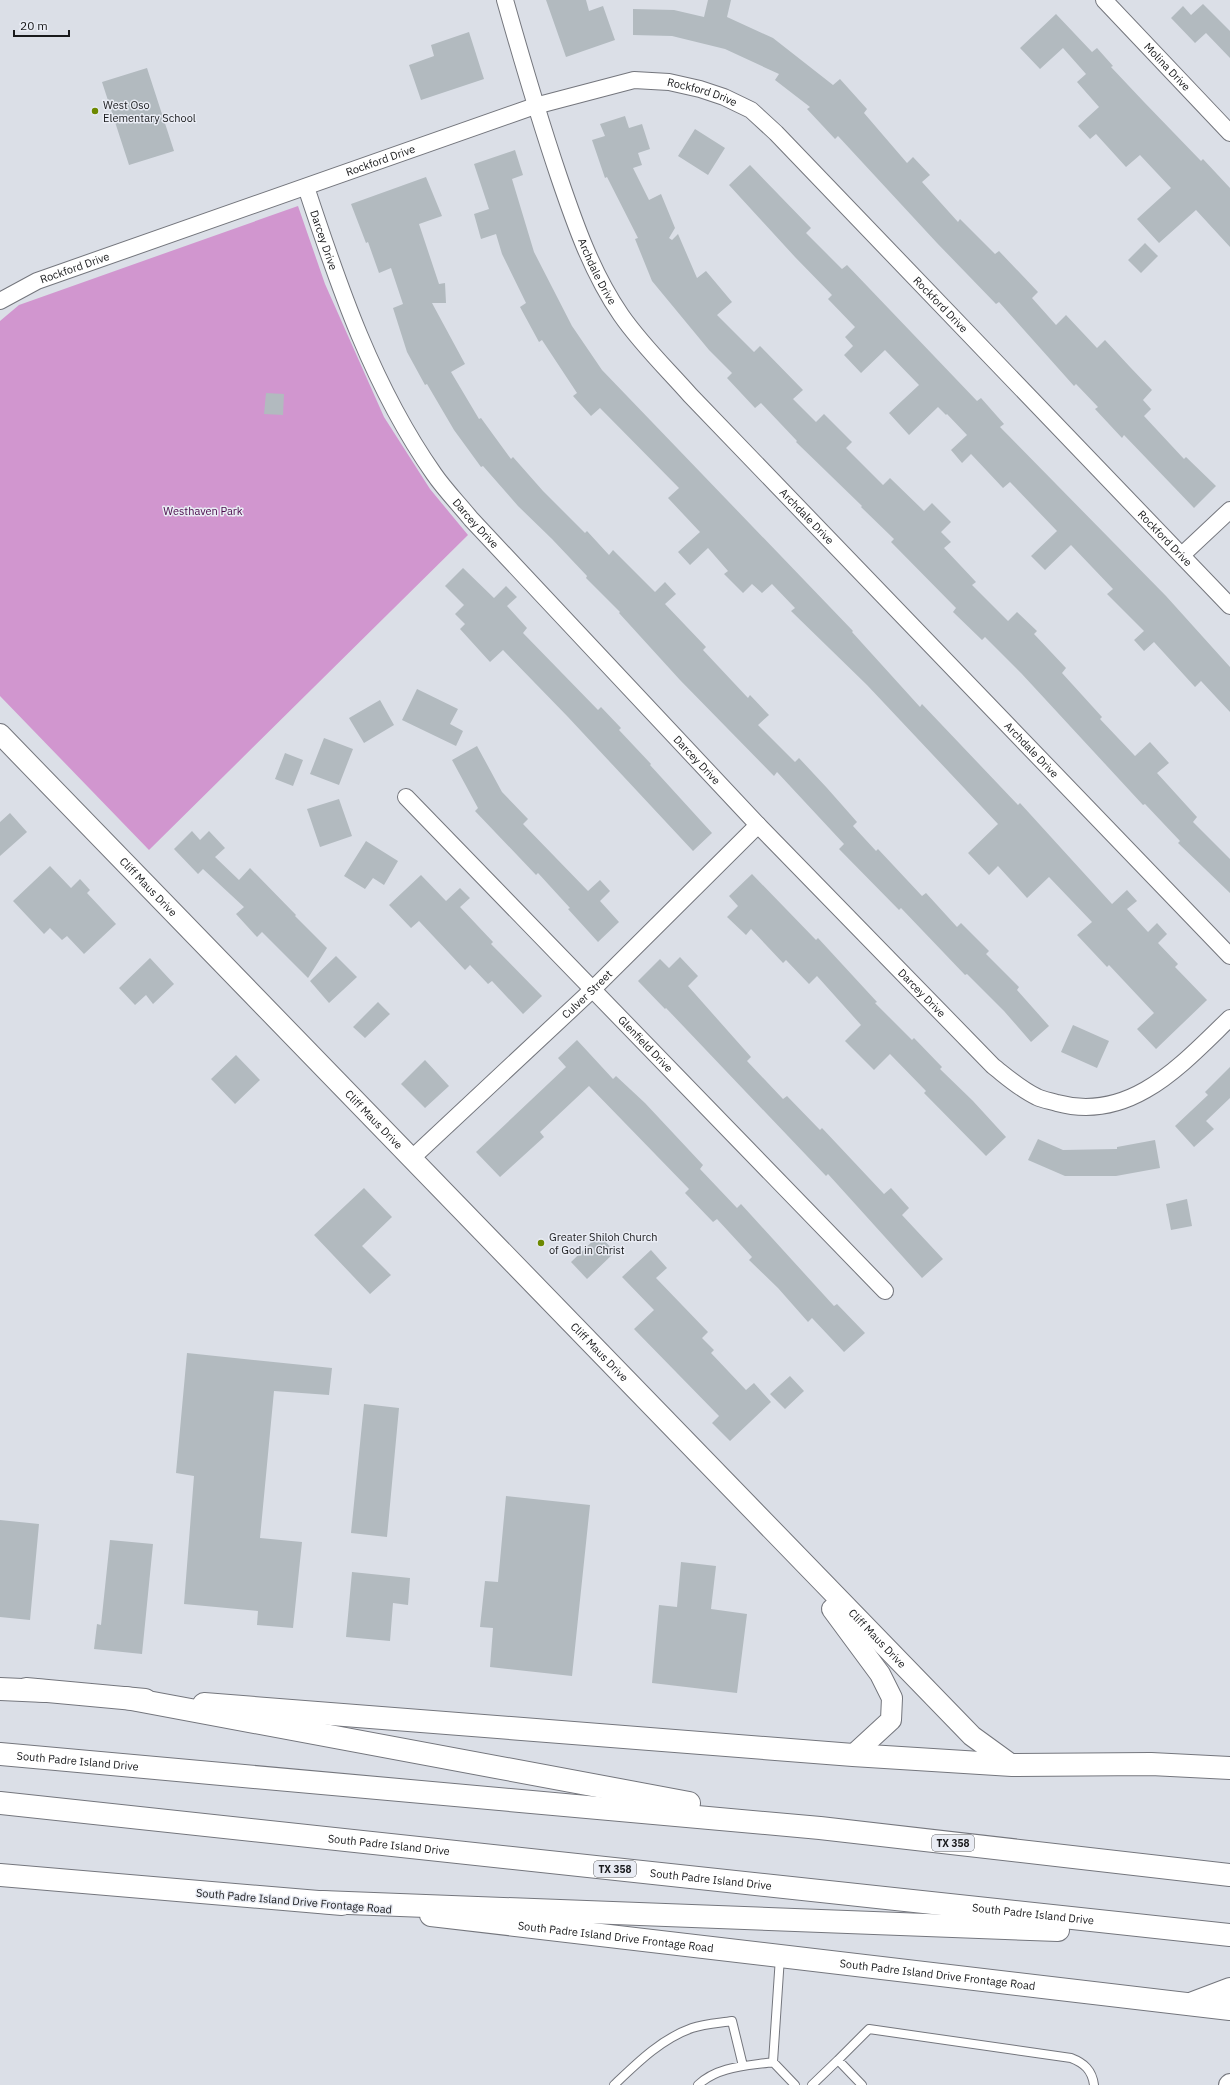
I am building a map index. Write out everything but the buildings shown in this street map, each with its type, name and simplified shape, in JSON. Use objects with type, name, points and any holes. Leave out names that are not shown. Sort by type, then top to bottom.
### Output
[{"type":"main road","points":[[0,1686],[126,1698],[853,1755],[1012,1765],[1151,1764],[1230,1768]]},
{"type":"main road","points":[[0,1689],[45,1691]]},
{"type":"main road","points":[[126,1698],[820,1828]]},
{"type":"main road","name":"South Padre Island Drive","points":[[0,1754],[820,1828],[1230,1875]]},
{"type":"main road","name":"South Padre Island Drive","points":[[0,1803],[1230,1936]]},
{"type":"main road","name":"South Padre Island Drive Frontage Road","points":[[0,1876],[322,1902],[1230,2009]]},
{"type":"main road","points":[[322,1902],[1230,1936]]},
{"type":"main road","points":[[1190,2004],[1230,1990]]},
{"type":"street","name":"Archdale Drive","points":[[505,0],[535,106],[574,221],[601,281],[621,315],[645,346],[1230,956]]},
{"type":"street","name":"Molina Drive","points":[[1104,0],[1230,133]]},
{"type":"street","name":"Rockford Drive","points":[[0,301],[37,281],[535,106],[634,80],[669,82],[700,89],[724,97],[751,110],[776,133],[1230,606]]},
{"type":"street","name":"Darcey Drive","points":[[306,187],[342,296],[363,346],[385,393],[411,440],[435,476],[471,519],[758,825],[993,1066],[1022,1089],[1039,1098],[1072,1107],[1096,1108],[1123,1101],[1144,1092],[1176,1069],[1230,1018]]},
{"type":"street","points":[[1182,555],[1230,510]]},
{"type":"street","name":"Cliff Maus Drive","points":[[0,734],[747,1506],[972,1736],[1012,1765]]},
{"type":"street","name":"Glenfield Drive","points":[[406,797],[594,989],[885,1291]]},
{"type":"street","name":"Culver Street","points":[[411,1159],[594,989],[758,825]]},
{"type":"street","name":"Cliff Maus Drive","points":[[747,1506],[848,1629],[880,1674],[892,1698],[891,1720],[853,1755]]},
{"type":"lane","points":[[780,1956],[773,2062],[795,2085]]},
{"type":"lane","points":[[614,2085],[639,2061],[666,2041],[692,2028],[732,2021],[743,2066]]},
{"type":"lane","points":[[812,2085],[869,2028],[1071,2058],[1084,2063],[1093,2076],[1094,2085]]},
{"type":"lane","points":[[838,2060],[862,2085]]},
{"type":"lane","points":[[698,2085],[707,2077],[731,2068],[773,2062]]},
{"type":"green space","name":"Westhaven Park","points":[[298,206],[325,284],[384,417],[430,489],[468,535],[149,850],[0,696],[0,321],[19,305]]},
{"type":"place","name":"West Oso Elementary School","points":[[95,111]]},
{"type":"place","name":"Greater Shiloh Church of God in Christ","points":[[541,1243]]}]
